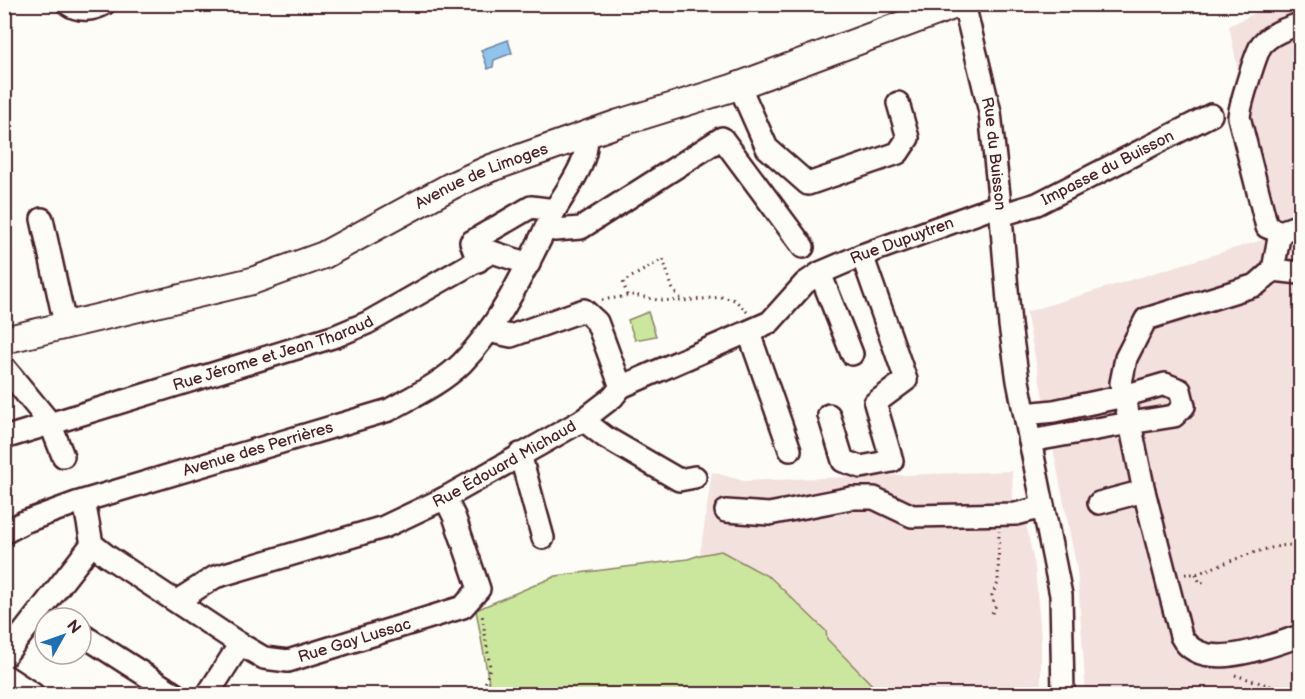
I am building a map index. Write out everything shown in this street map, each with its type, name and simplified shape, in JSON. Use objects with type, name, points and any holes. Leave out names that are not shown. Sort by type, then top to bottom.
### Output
[{"type":"main road","name":"Avenue de Limoges","points":[[4,340],[252,281],[324,255],[451,186],[491,168],[619,123],[739,85],[958,4]]},
{"type":"street","points":[[68,4],[71,7],[93,10],[104,4]]},
{"type":"street","name":"Rue du Buisson","points":[[964,4],[990,112],[1001,210],[1008,306],[1024,414],[1061,595],[1063,694]]},
{"type":"street","points":[[1300,24],[1282,30],[1262,44],[1240,104],[1239,117],[1267,227],[1280,232],[1300,225]]},
{"type":"street","points":[[739,85],[768,148],[808,184],[898,153],[908,138],[898,104]]},
{"type":"street","name":"Impasse du Buisson","points":[[1001,210],[1037,204],[1211,115]]},
{"type":"street","name":"Avenue des Perrières","points":[[4,533],[24,522],[84,501],[389,410],[431,387],[461,364],[490,329],[529,264],[580,166],[587,144],[586,135]]},
{"type":"street","points":[[478,261],[471,242],[531,207],[546,208],[555,230],[581,228],[722,138],[803,247]]},
{"type":"street","name":"Rue Dupuytren","points":[[813,278],[862,255],[1001,210]]},
{"type":"street","points":[[42,219],[64,324]]},
{"type":"street","points":[[1280,232],[1273,270],[1256,285],[1146,319],[1126,358],[1121,383],[1144,491],[1173,607],[1186,645],[1206,655],[1218,656],[1251,651],[1300,636]]},
{"type":"street","name":"Rue Jérome et Jean Tharaud","points":[[4,438],[336,336],[367,323],[492,252],[529,264]]},
{"type":"street","points":[[829,415],[843,461],[861,466],[892,461],[875,403],[906,380],[862,255]]},
{"type":"street","points":[[1273,270],[1300,273]]},
{"type":"street","points":[[813,278],[852,354]]},
{"type":"street","name":"Rue Édouard Michaud","points":[[177,601],[215,577],[384,527],[445,498],[583,420],[613,397],[621,387],[754,331],[770,322],[813,278]]},
{"type":"street","points":[[490,329],[511,336],[584,310],[597,322],[621,387]]},
{"type":"street","points":[[754,331],[790,450]]},
{"type":"street","points":[[4,367],[50,423],[63,456]]},
{"type":"street","points":[[1024,414],[1054,411],[1124,396],[1166,384],[1180,390],[1184,406],[1174,416],[1030,441]]},
{"type":"street","points":[[583,420],[604,437],[679,480],[694,477]]},
{"type":"street","points":[[520,454],[543,538]]},
{"type":"street","points":[[1099,503],[1144,491]]},
{"type":"street","points":[[445,498],[454,516],[479,589]]},
{"type":"street","points":[[726,511],[769,514],[851,498],[874,498],[912,516],[1016,514],[1043,507]]},
{"type":"street","points":[[54,606],[92,544],[84,501]]},
{"type":"street","name":"Rue Gay Lussac","points":[[92,544],[106,556],[240,644],[264,658],[288,661],[463,607],[479,589]]},
{"type":"street","points":[[4,657],[33,629]]},
{"type":"street","points":[[93,642],[175,694]]},
{"type":"street","points":[[208,694],[240,644]]},
{"type":"street","points":[[4,675],[33,694]]},
{"type":"path","points":[[627,295],[623,282],[663,259],[673,290],[683,301]]},
{"type":"path","points":[[584,310],[603,300],[627,295],[683,301],[721,297],[735,300],[744,308],[754,331]]},
{"type":"path","points":[[992,613],[995,607],[992,595],[998,583],[998,515]]},
{"type":"path","points":[[1184,574],[1196,574],[1275,546],[1290,543],[1300,546]]},
{"type":"path","points":[[1196,574],[1200,583],[1206,582]]},
{"type":"path","points":[[479,589],[490,667],[482,694]]},
{"type":"path","points":[[1274,687],[1280,689]]},
{"type":"shaded area","points":[[1272,5],[1300,5],[1300,694],[1086,694],[1077,569],[1026,312],[1272,237],[1229,26]]},
{"type":"shaded area","points":[[1012,471],[1014,524],[1026,524],[1035,568],[1041,638],[1041,694],[602,694],[688,559],[700,555],[712,472],[744,481]]},
{"type":"green space","points":[[648,312],[656,336],[635,340],[628,320]]},
{"type":"green space","points":[[721,551],[771,578],[826,631],[827,639],[881,694],[491,694],[476,610],[556,576],[688,559]]},
{"type":"water","points":[[508,40],[512,53],[494,60],[493,67],[488,69],[481,50]]}]
